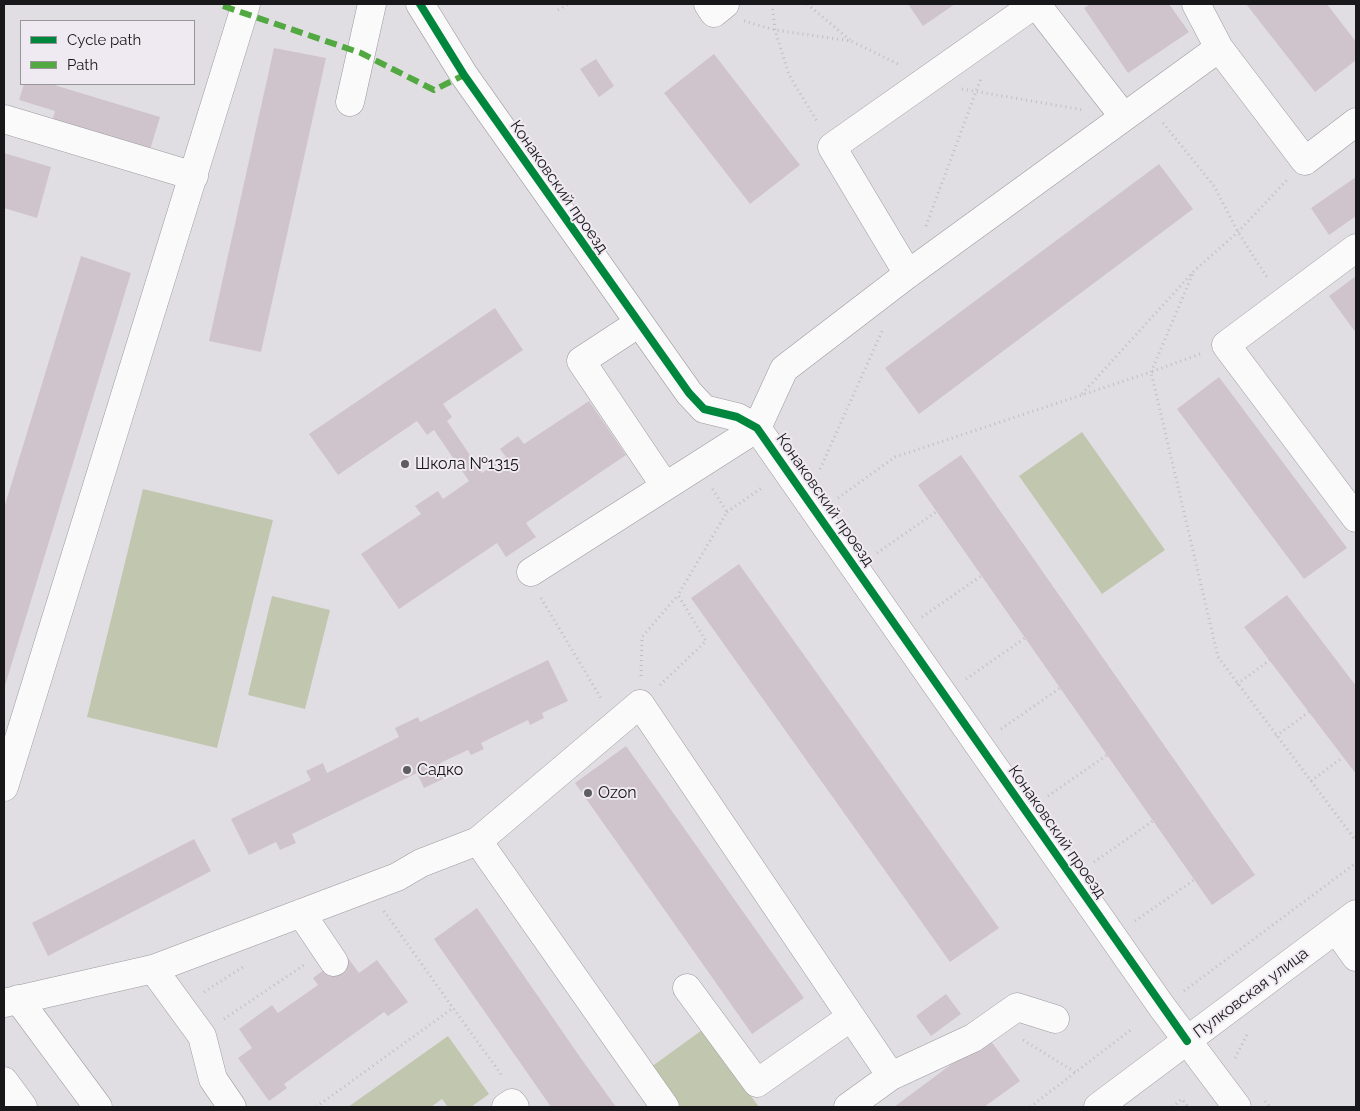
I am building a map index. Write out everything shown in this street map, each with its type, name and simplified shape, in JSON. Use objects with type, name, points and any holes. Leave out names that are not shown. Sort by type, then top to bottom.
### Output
[{"type":"street","points":[[4,787],[246,4]]},
{"type":"street","points":[[350,102],[372,4]]},
{"type":"street","name":"Конаковский проезд","points":[[420,4],[464,75],[689,393],[704,409],[737,417],[757,428],[1187,1041],[1237,1107]]},
{"type":"street","points":[[708,4],[714,13],[725,4]]},
{"type":"street","points":[[908,274],[832,147],[1035,4],[1135,109]]},
{"type":"street","points":[[1196,4],[1219,48],[1305,161],[1356,122]]},
{"type":"street","points":[[531,572],[757,428],[784,369],[908,274],[1219,48]]},
{"type":"street","points":[[4,119],[194,176]]},
{"type":"street","points":[[1356,248],[1226,345],[1356,518]]},
{"type":"street","points":[[638,323],[581,361],[665,486]]},
{"type":"street","points":[[98,1107],[11,1001],[70,990],[153,970],[397,877],[421,863],[478,841],[640,704],[891,1076]]},
{"type":"street","points":[[478,841],[666,1107]]},
{"type":"street","points":[[301,913],[334,962]]},
{"type":"street","points":[[1346,922],[1356,957]]},
{"type":"street","name":"Пулковская улица","points":[[1098,1107],[1346,922]]},
{"type":"street","points":[[153,970],[202,1036],[213,1079],[232,1107]]},
{"type":"street","points":[[687,988],[757,1083],[851,1017]]},
{"type":"street","points":[[848,1107],[891,1076],[973,1038],[1017,1007],[1056,1019]]},
{"type":"street","points":[[4,1081],[23,1107]]},
{"type":"path","points":[[558,10],[568,4]]},
{"type":"path","points":[[772,4],[776,30],[789,75],[832,147]]},
{"type":"path","points":[[807,4],[851,41]]},
{"type":"path","points":[[925,229],[982,76]]},
{"type":"path","points":[[1135,109],[1214,186],[1238,232],[1283,302]]},
{"type":"path","points":[[1082,394],[1194,271],[1238,232],[1305,161]]},
{"type":"path","points":[[1194,271],[1151,372],[1218,657],[1356,841]]},
{"type":"path","points":[[818,474],[885,326]]},
{"type":"path","points":[[836,500],[895,457],[1151,372],[1226,345]]},
{"type":"path","points":[[640,704],[642,637],[678,595],[727,512],[787,471]]},
{"type":"path","points":[[709,482],[727,512]]},
{"type":"path","points":[[874,555],[936,512]]},
{"type":"path","points":[[531,572],[542,599],[616,724]]},
{"type":"path","points":[[920,619],[981,576]]},
{"type":"path","points":[[640,704],[706,641],[678,595]]},
{"type":"path","points":[[963,681],[1024,638]]},
{"type":"path","points":[[1237,684],[1270,660]]},
{"type":"path","points":[[998,731],[1060,688]]},
{"type":"path","points":[[1276,736],[1309,712]]},
{"type":"path","points":[[1046,798],[1107,755]]},
{"type":"path","points":[[1311,781],[1343,757]]},
{"type":"path","points":[[1092,863],[1153,821]]},
{"type":"path","points":[[1182,992],[1356,863]]},
{"type":"path","points":[[1133,922],[1194,880]]},
{"type":"path","points":[[383,910],[509,1086],[511,1106]]},
{"type":"path","points":[[218,1024],[305,964]]},
{"type":"path","points":[[316,1107],[453,1008]]},
{"type":"path","points":[[995,1022],[1076,1072]]},
{"type":"path","points":[[1030,1107],[1132,1029]]},
{"type":"path","points":[[1234,1060],[1245,1035],[1252,1029]]},
{"type":"path","points":[[1172,1107],[1182,1099],[1188,1107]]},
{"type":"green space","points":[[1082,432],[1165,550],[1102,594],[1019,476]]},
{"type":"green space","points":[[143,489],[273,520],[217,748],[87,717]]},
{"type":"green space","points":[[272,596],[330,610],[305,709],[248,695]]},
{"type":"green space","points":[[702,1030],[759,1107],[681,1107],[651,1067]]},
{"type":"green space","points":[[448,1036],[489,1094],[471,1107],[448,1107],[442,1099],[431,1107],[348,1107]]},
{"type":"building","points":[[908,4],[955,4],[923,26]]},
{"type":"building","points":[[1090,4],[1169,4],[1189,32],[1128,73],[1084,8]]},
{"type":"building","points":[[1246,4],[1327,4],[1356,42],[1356,60],[1315,92]]},
{"type":"building","points":[[274,48],[326,58],[261,352],[209,341]]},
{"type":"building","points":[[714,54],[800,165],[750,204],[664,93]]},
{"type":"building","points":[[596,59],[614,86],[599,97],[580,69]]},
{"type":"building","points":[[24,85],[54,85],[160,117],[150,150],[52,121],[55,111],[19,100]]},
{"type":"building","points":[[4,153],[51,167],[37,218],[4,208]]},
{"type":"building","points":[[1159,164],[1193,209],[919,414],[885,368]]},
{"type":"building","points":[[1356,177],[1356,216],[1329,235],[1311,208]]},
{"type":"building","points":[[81,256],[131,273],[4,689],[4,508]]},
{"type":"building","points":[[1356,276],[1356,333],[1329,296]]},
{"type":"building","points":[[495,308],[523,350],[443,404],[452,417],[447,421],[482,473],[506,457],[500,449],[518,436],[524,444],[589,401],[626,455],[526,523],[536,537],[506,557],[497,543],[399,609],[361,554],[421,514],[415,506],[438,491],[443,499],[469,481],[434,430],[427,435],[417,421],[338,475],[309,434]]},
{"type":"building","points":[[1219,377],[1347,548],[1304,579],[1177,409]]},
{"type":"building","points":[[961,455],[1255,875],[1212,905],[918,485]]},
{"type":"building","points":[[739,564],[999,928],[950,962],[691,598]]},
{"type":"building","points":[[1287,595],[1356,686],[1356,774],[1244,627]]},
{"type":"building","points":[[548,660],[568,701],[542,713],[544,718],[530,725],[528,720],[481,743],[484,749],[471,755],[468,750],[440,763],[447,777],[424,788],[417,773],[292,834],[296,843],[280,850],[276,842],[249,855],[231,819],[311,780],[306,771],[323,763],[327,773],[399,737],[395,728],[418,717],[420,722]]},
{"type":"building","points":[[626,746],[804,998],[752,1034],[575,783]]},
{"type":"building","points":[[194,839],[211,871],[48,956],[32,923]]},
{"type":"building","points":[[477,908],[616,1107],[551,1107],[434,939]]},
{"type":"building","points":[[345,954],[359,973],[377,960],[408,1002],[388,1016],[384,1012],[284,1084],[287,1088],[269,1101],[238,1058],[252,1048],[239,1029],[272,1005],[278,1013],[318,985],[313,978]]},
{"type":"building","points":[[946,994],[961,1014],[931,1036],[916,1016]]},
{"type":"building","points":[[988,1037],[1020,1081],[984,1107],[894,1107]]},
{"type":"marked path","points":[[223,6],[361,53],[434,90],[464,75]]},
{"type":"cycle path","points":[[420,4],[464,75],[689,393],[704,409],[737,417],[757,428],[1187,1041]]},
{"type":"place","name":"Школа №1315","points":[[405,464]]},
{"type":"place","name":"Садко","points":[[407,770]]},
{"type":"place","name":"Ozon","points":[[588,793]]}]
